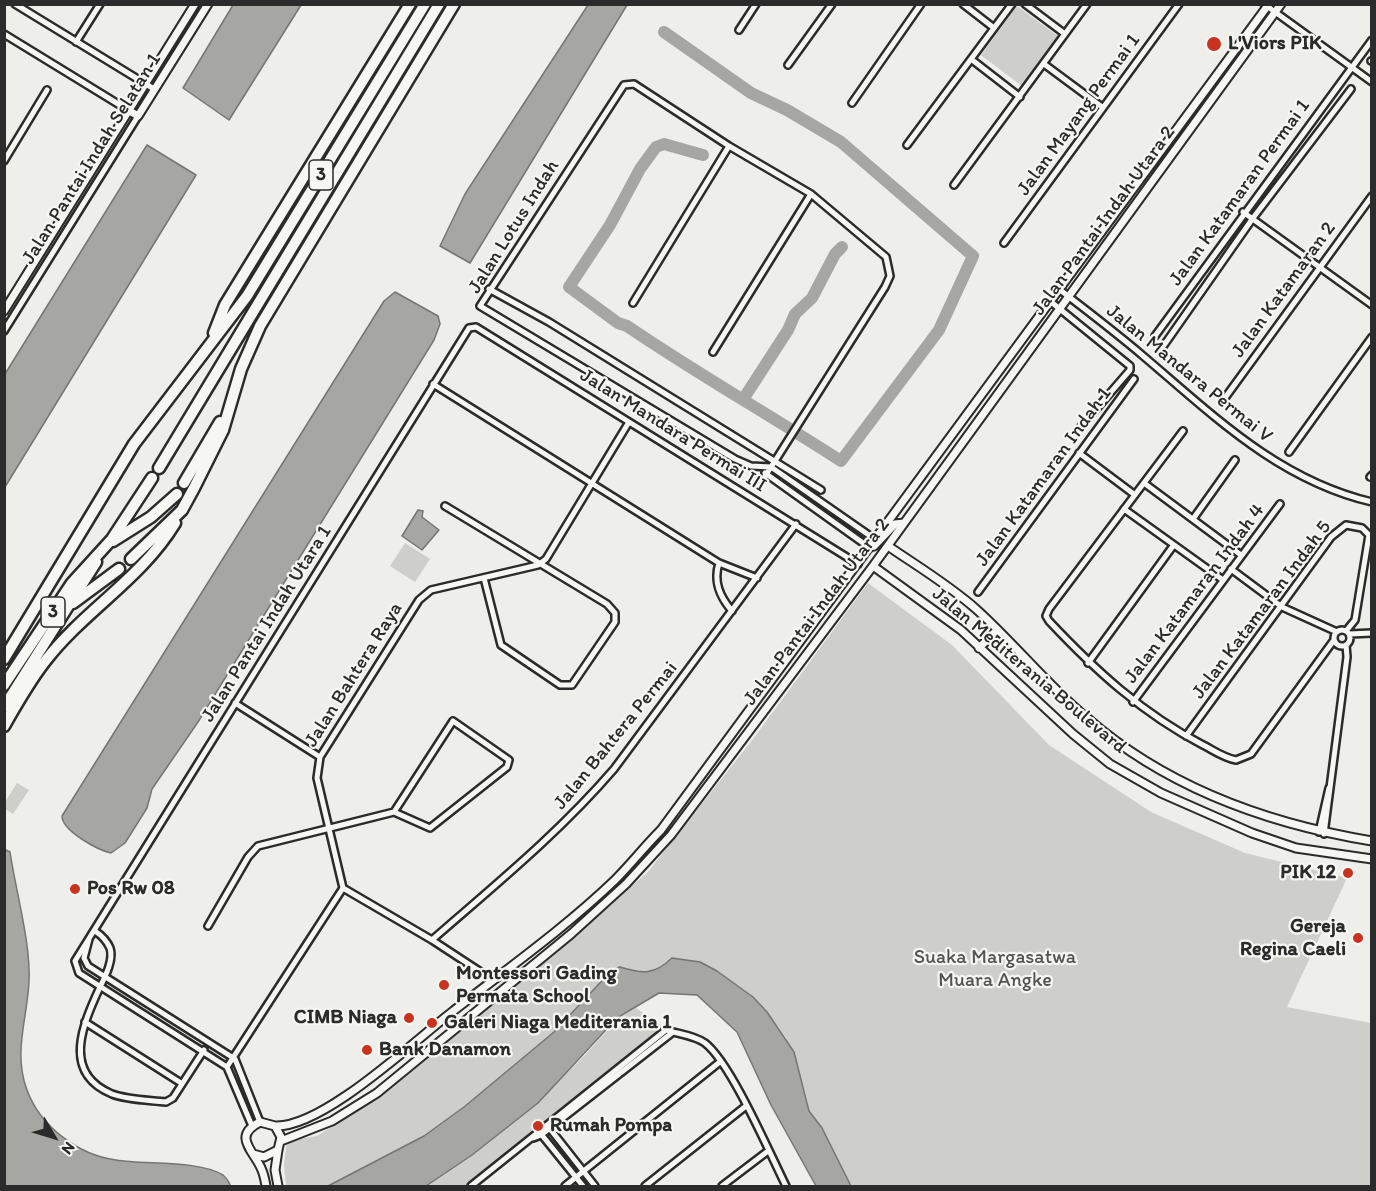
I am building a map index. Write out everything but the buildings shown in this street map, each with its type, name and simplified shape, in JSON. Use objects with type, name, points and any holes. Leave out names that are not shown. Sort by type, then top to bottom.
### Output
[{"type":"highway","name":"3","points":[[211,342],[225,305],[410,4]]},
{"type":"highway","name":"3","points":[[4,659],[134,444],[247,296],[425,4]]},
{"type":"highway","name":"3","points":[[159,468],[439,4]]},
{"type":"highway","name":"3","points":[[131,559],[182,510],[212,457],[241,369],[260,326],[454,4]]},
{"type":"highway","points":[[184,483],[231,400]]},
{"type":"highway","name":"3","points":[[4,707],[107,544],[152,478]]},
{"type":"highway","points":[[107,544],[151,517],[177,494]]},
{"type":"highway","points":[[4,726],[46,659],[152,556],[182,510]]},
{"type":"highway","name":"3","points":[[4,685],[72,583],[107,544]]},
{"type":"highway","name":"3","points":[[68,607],[119,569]]},
{"type":"street","points":[[15,4],[154,89]]},
{"type":"street","points":[[76,42],[100,4]]},
{"type":"street","name":"Jalan Pantai Indah Selatan 1","points":[[4,311],[195,4]]},
{"type":"street","name":"Jalan Pantai Indah Selatan 1","points":[[4,331],[208,4]]},
{"type":"street","points":[[739,30],[756,4]]},
{"type":"street","points":[[788,65],[832,4]]},
{"type":"street","points":[[852,103],[921,4]]},
{"type":"street","points":[[963,4],[994,28]]},
{"type":"street","points":[[907,145],[1012,4]]},
{"type":"street","points":[[1025,4],[1065,34]]},
{"type":"street","points":[[954,185],[1087,4]]},
{"type":"street","name":"Jalan Mayang Permai 1","points":[[1004,243],[1179,4]]},
{"type":"street","name":"Jalan Pantai Indah Utara 2","points":[[283,1141],[332,1121],[378,1093],[571,934],[626,884],[671,835],[888,546],[1281,4]]},
{"type":"street","points":[[1267,5],[1371,82]]},
{"type":"street","name":"Jalan Pantai Indah Utara 2","points":[[278,1126],[307,1118],[370,1080],[614,880],[661,830],[1267,5]]},
{"type":"street","points":[[4,34],[138,116]]},
{"type":"street","name":"Jalan Katamaran Permai 1","points":[[1155,336],[1243,212],[1371,40]]},
{"type":"street","points":[[971,59],[1020,97]]},
{"type":"street","points":[[1044,64],[1102,107]]},
{"type":"street","name":"Jalan Lotus Indah","points":[[763,469],[735,459],[480,306],[624,85],[634,84],[729,146],[811,194],[886,257],[890,276],[765,476]]},
{"type":"street","points":[[1162,348],[1253,218],[1351,89]]},
{"type":"street","points":[[4,160],[47,90]]},
{"type":"street","points":[[633,303],[729,146]]},
{"type":"street","points":[[713,352],[811,194]]},
{"type":"street","name":"Jalan Katamaran 2","points":[[1222,402],[1371,196]]},
{"type":"street","points":[[1243,212],[1371,305]]},
{"type":"street","points":[[489,289],[549,322],[821,489]]},
{"type":"street","name":"Jalan Mandara Permai V","points":[[1059,289],[1249,446],[1290,471],[1351,498],[1371,502]]},
{"type":"street","name":"Jalan Katamaran Indah 1","points":[[1050,301],[1130,366],[1130,370],[1079,429]]},
{"type":"street","name":"Jalan Pantai Indah Utara 1","points":[[100,986],[79,973],[75,966],[79,952],[95,931],[433,384],[472,326]]},
{"type":"street","name":"Jalan Mandara Permai III","points":[[472,326],[858,564]]},
{"type":"street","points":[[1289,452],[1371,337]]},
{"type":"street","name":"Jalan Katamaran Indah 1","points":[[978,592],[1134,379]]},
{"type":"street","points":[[433,384],[718,563],[757,578]]},
{"type":"street","points":[[538,565],[546,559],[629,422]]},
{"type":"street","points":[[1183,431],[1046,616],[1088,663],[1133,702],[1186,736],[1231,759],[1245,759],[1335,640],[1337,632]]},
{"type":"street","points":[[1079,453],[1135,495]]},
{"type":"street","points":[[1193,519],[1235,460]]},
{"type":"street","points":[[876,540],[771,467],[763,469],[765,476],[870,548],[880,542],[895,524],[904,523]]},
{"type":"street","points":[[1144,483],[1241,555]]},
{"type":"street","name":"Jalan Katamaran Indah 4","points":[[1133,702],[1280,504]]},
{"type":"street","points":[[445,506],[538,565],[607,604],[615,613],[615,622],[572,685],[560,685],[501,645],[484,578]]},
{"type":"street","points":[[1124,509],[1223,580]]},
{"type":"street","name":"Jalan Bahtera Permai","points":[[432,940],[530,856],[587,801],[614,769],[796,524]]},
{"type":"street","name":"Jalan Katamaran Indah 5","points":[[1186,736],[1340,528],[1353,525],[1365,530],[1369,535],[1355,620],[1348,632]]},
{"type":"street","name":"Jalan Mediterania Boulevard","points":[[888,546],[958,595],[1087,719],[1161,771],[1218,798],[1322,833],[1371,842]]},
{"type":"street","points":[[1088,663],[1173,546]]},
{"type":"street","points":[[718,563],[716,585],[723,601],[732,611]]},
{"type":"street","name":"Jalan Bahtera Raya","points":[[343,888],[327,829],[317,778],[320,757],[419,600],[431,590],[538,565]]},
{"type":"street","name":"Jalan Mediterania Boulevard","points":[[873,566],[961,630],[1073,734],[1110,764],[1161,793],[1212,816],[1296,848],[1371,859]]},
{"type":"street","points":[[1231,569],[1282,607],[1337,632],[1371,633]]},
{"type":"street","points":[[979,648],[997,630]]},
{"type":"street","points":[[1322,833],[1347,657],[1346,645],[1350,638],[1348,632]]},
{"type":"street","points":[[1335,640],[1337,644],[1346,645]]},
{"type":"street","points":[[235,704],[320,757]]},
{"type":"street","points":[[208,926],[258,846],[394,812],[423,827],[433,826],[507,767],[508,758],[453,721],[394,812]]},
{"type":"street","points":[[227,1066],[235,1059],[343,888],[432,940],[493,980]]},
{"type":"street","points":[[95,931],[110,948],[106,976],[86,1022],[79,1046],[80,1061],[89,1078],[109,1093],[166,1102],[173,1098],[204,1050]]},
{"type":"street","points":[[89,939],[85,962],[235,1059],[260,1122]]},
{"type":"street","points":[[100,986],[227,1066],[252,1126]]},
{"type":"street","points":[[86,1022],[181,1083]]},
{"type":"street","points":[[471,1186],[540,1133],[664,1030],[699,1040],[721,1061],[785,1186]]},
{"type":"street","points":[[548,1126],[673,1032]]},
{"type":"street","points":[[651,1040],[656,1046]]},
{"type":"street","points":[[565,1186],[721,1061]]},
{"type":"street","points":[[242,1101],[250,1097]]},
{"type":"street","points":[[645,1186],[746,1106]]},
{"type":"street","points":[[266,1186],[261,1168],[248,1148],[246,1138],[252,1126],[260,1122],[278,1126],[283,1141],[278,1150],[275,1170],[278,1186]]},
{"type":"street","points":[[548,1126],[595,1186]]},
{"type":"street","points":[[540,1133],[583,1186]]},
{"type":"street","points":[[253,1154],[269,1156],[278,1150]]},
{"type":"street","points":[[722,1186],[768,1151]]},
{"type":"green space","points":[[1017,6],[1058,36],[1022,86],[981,55]]},
{"type":"green space","points":[[405,543],[430,559],[415,582],[390,566]]},
{"type":"green space","name":"Suaka Margasatwa Muara Angke","points":[[868,583],[952,645],[1049,745],[1151,812],[1245,853],[1347,878],[1287,1007],[1371,1023],[1371,1186],[851,1186],[822,1128],[809,1111],[805,1091],[786,1038],[767,1012],[753,997],[717,971],[700,962],[672,958],[650,973],[620,967],[611,971],[554,1032],[464,1107],[424,1136],[328,1186],[286,1186],[284,1165],[287,1141],[317,1136],[382,1094],[647,873],[753,739]]},
{"type":"green space","points":[[17,783],[29,790],[13,814],[5,809],[5,802]]},
{"type":"green space","points":[[636,1008],[672,1033],[466,1186],[426,1186],[520,1114],[573,1067],[610,1028]]},
{"type":"shaded area","points":[[233,5],[301,5],[229,120],[183,88]]},
{"type":"shaded area","points":[[588,5],[627,5],[470,263],[440,246],[465,194]]},
{"type":"shaded area","points":[[147,145],[196,175],[5,487],[5,374]]},
{"type":"shaded area","points":[[395,292],[438,316],[440,324],[434,340],[198,722],[152,789],[147,808],[125,843],[111,853],[90,844],[68,828],[62,816],[384,301]]},
{"type":"shaded area","points":[[418,510],[423,511],[422,517],[439,530],[422,550],[402,536]]},
{"type":"shaded area","points":[[4,849],[10,852],[28,951],[29,982],[21,1063],[27,1090],[41,1115],[62,1137],[88,1152],[116,1160],[186,1165],[213,1170],[223,1175],[231,1186],[5,1186]]},
{"type":"shaded area","points":[[672,958],[700,962],[717,971],[753,997],[767,1012],[794,1052],[809,1111],[822,1128],[851,1186],[816,1186],[771,1105],[737,1032],[697,995],[659,993],[617,1018],[538,1103],[472,1155],[426,1186],[328,1186],[424,1136],[464,1107],[554,1032],[611,971],[620,967],[648,972],[660,968]]},
{"type":"waterway","points":[[664,32],[751,93],[787,110],[841,142],[973,256],[939,330],[841,461],[627,326],[618,323],[569,287],[610,225],[640,169],[656,147],[664,144],[703,155]]},
{"type":"waterway","points":[[744,398],[788,330],[795,314],[812,298],[835,254],[842,247]]},
{"type":"place","name":"L'Viors PIK","points":[[1214,44]]},
{"type":"place","name":"PIK 12","points":[[1348,873]]},
{"type":"place","name":"Pos Rw 08","points":[[75,889]]},
{"type":"place","name":"Gereja Regina Caeli","points":[[1358,938]]},
{"type":"place","name":"Montessori Gading Permata School","points":[[444,985]]},
{"type":"place","name":"CIMB Niaga","points":[[409,1018]]},
{"type":"place","name":"Galeri Niaga Mediterania 1","points":[[432,1023]]},
{"type":"place","name":"Bank Danamon","points":[[367,1050]]},
{"type":"place","name":"Rumah Pompa","points":[[538,1126]]}]
